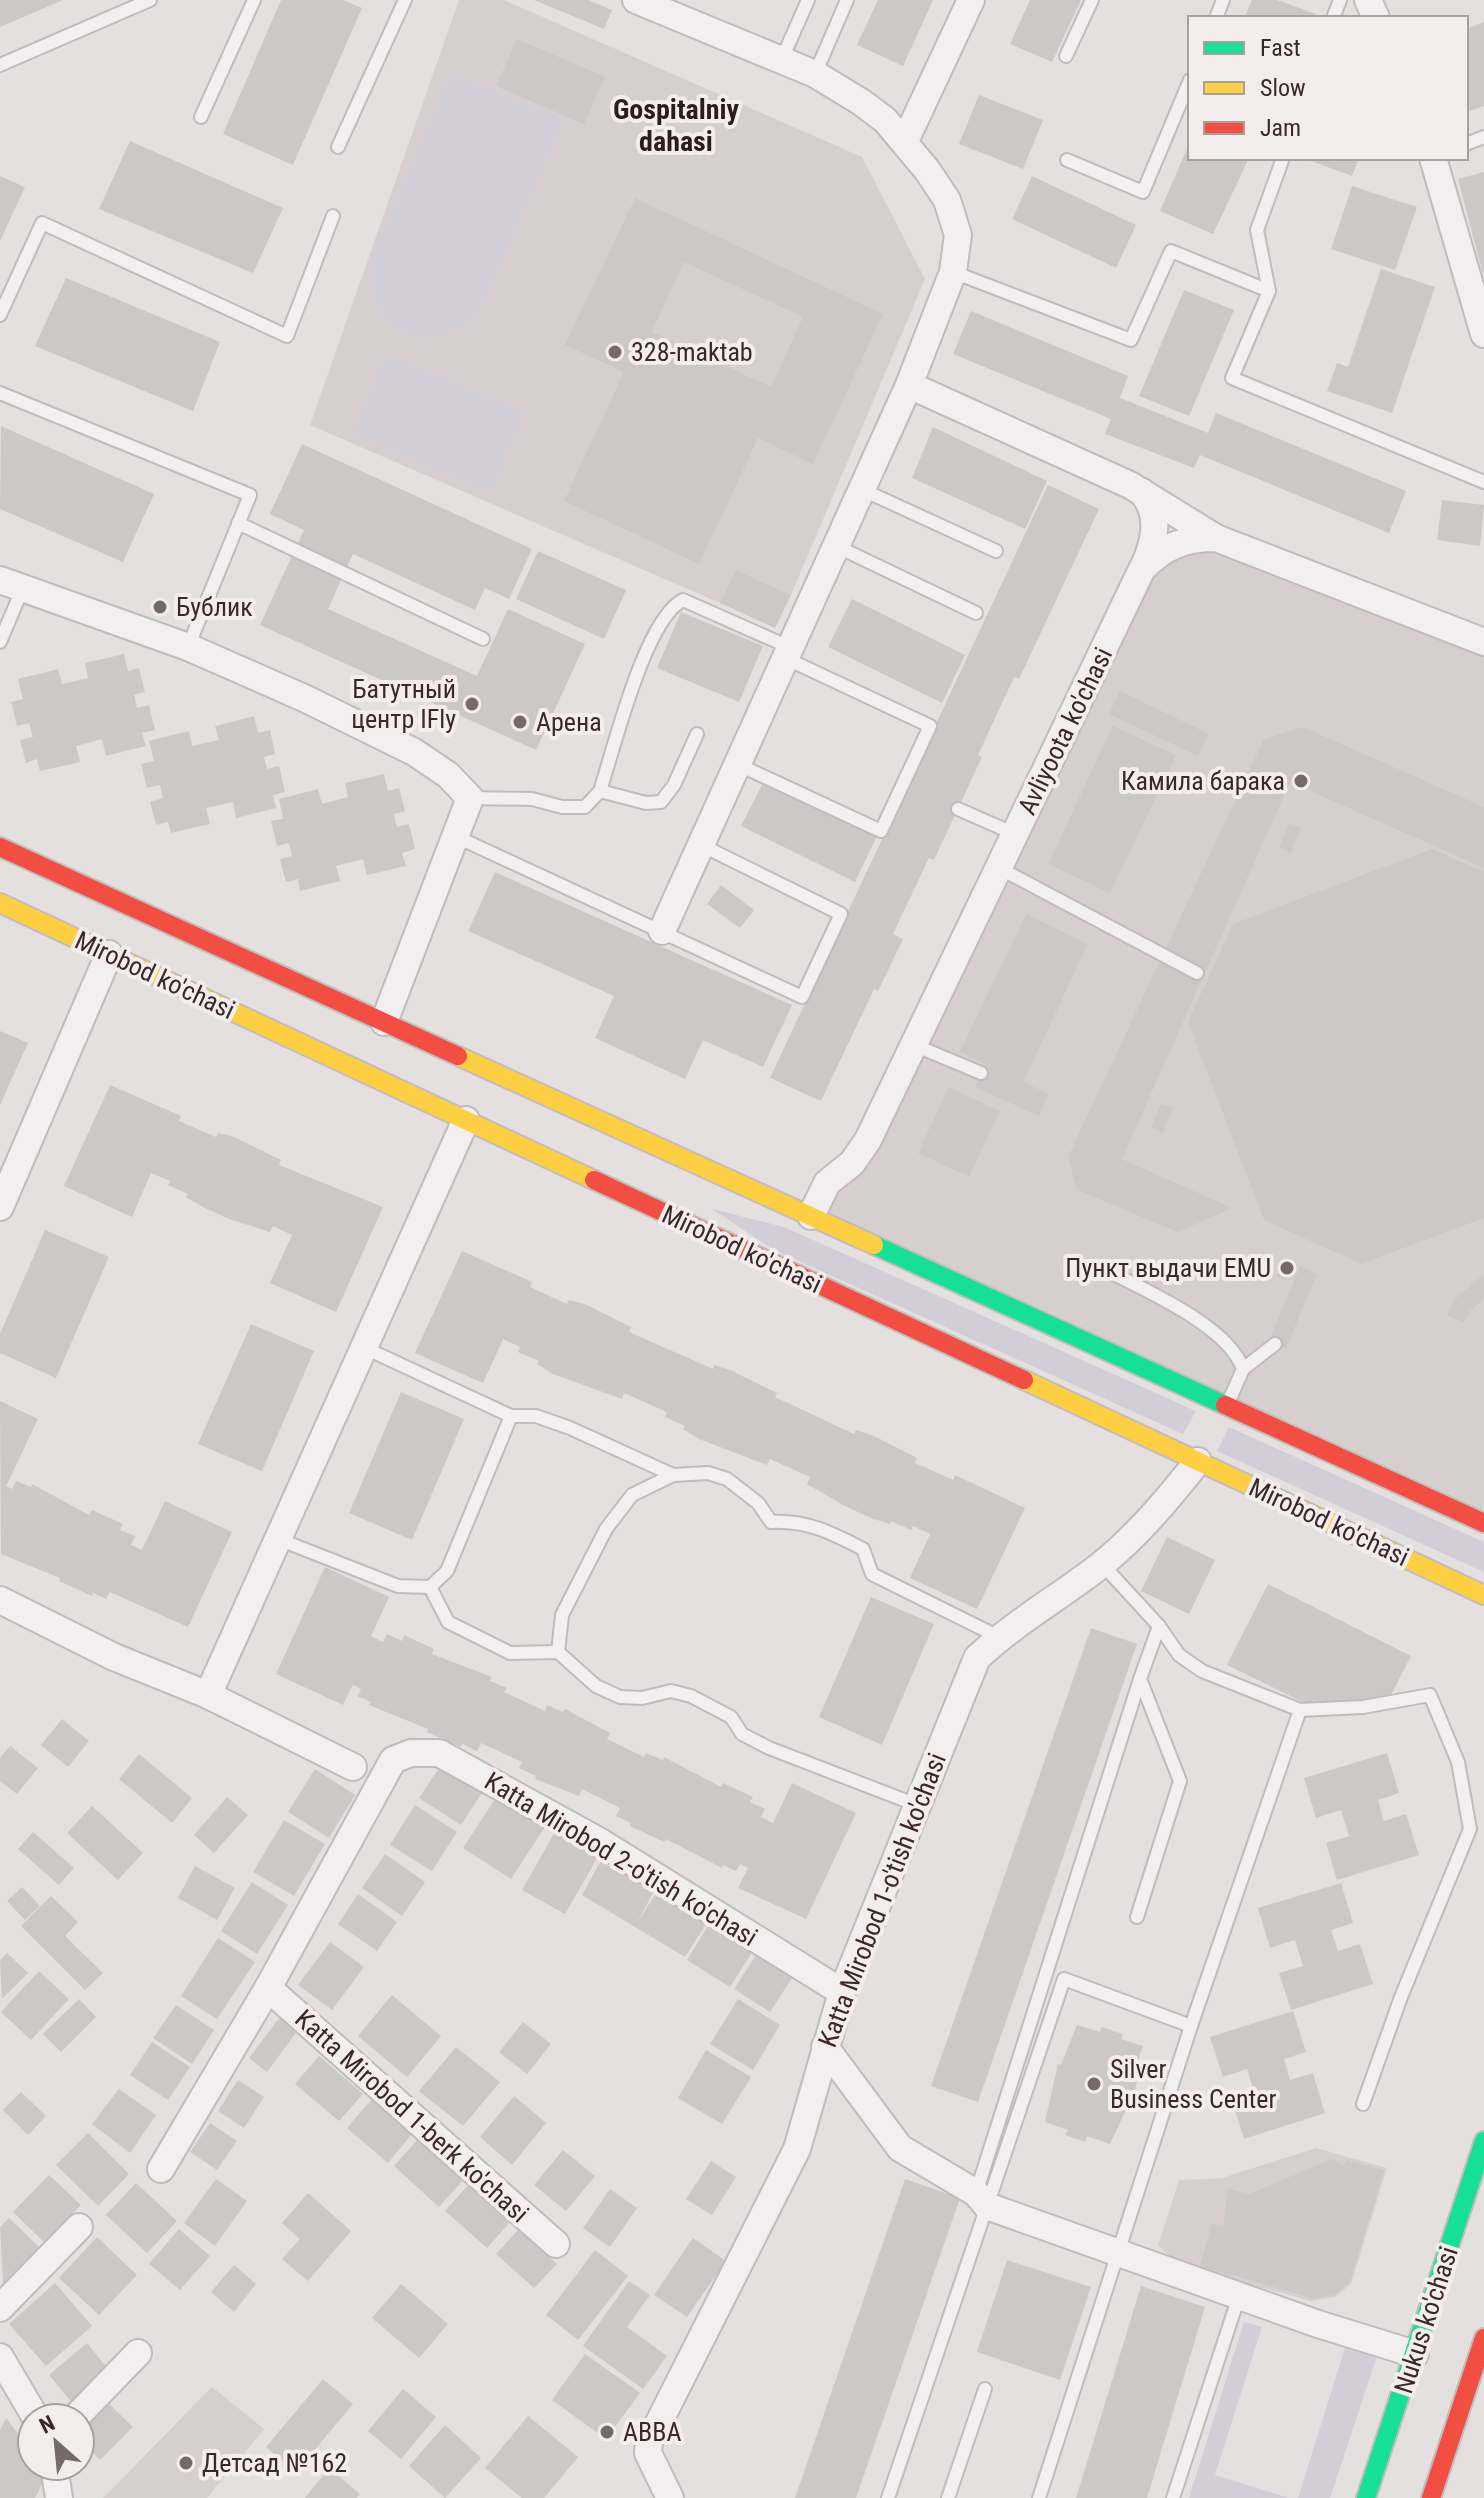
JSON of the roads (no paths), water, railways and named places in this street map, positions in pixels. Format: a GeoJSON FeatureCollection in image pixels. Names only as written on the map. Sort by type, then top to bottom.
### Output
{"type":"FeatureCollection","features":[{"type":"Feature","properties":{"kind":"main road","name":"Mirobod ko'chasi"},"geometry":{"type":"LineString","coordinates":[[0,847],[1484,1523]]}},
{"type":"Feature","properties":{"kind":"main road","name":"Mirobod ko'chasi"},"geometry":{"type":"LineString","coordinates":[[0,903],[1484,1595]]}},
{"type":"Feature","properties":{"kind":"main road"},"geometry":{"type":"LineString","coordinates":[[543,1156],[568,1137],[568,1106]]}},
{"type":"Feature","properties":{"kind":"main road","name":"Nukus ko'chasi"},"geometry":{"type":"LineString","coordinates":[[1366,2498],[1484,2141]]}},
{"type":"Feature","properties":{"kind":"main road"},"geometry":{"type":"LineString","coordinates":[[1431,2498],[1484,2338]]}},
{"type":"Feature","properties":{"kind":"street"},"geometry":{"type":"LineString","coordinates":[[636,0],[815,74],[861,102],[905,141],[927,170],[954,217],[958,254],[909,385],[662,931]]}},
{"type":"Feature","properties":{"kind":"street"},"geometry":{"type":"LineString","coordinates":[[905,141],[971,0]]}},
{"type":"Feature","properties":{"kind":"street"},"geometry":{"type":"LineString","coordinates":[[1434,160],[1482,318]]}},
{"type":"Feature","properties":{"kind":"street"},"geometry":{"type":"LineString","coordinates":[[909,385],[1142,492],[1216,538]]}},
{"type":"Feature","properties":{"kind":"street"},"geometry":{"type":"LineString","coordinates":[[1142,492],[1152,509],[1154,529],[1142,569]]}},
{"type":"Feature","properties":{"kind":"street","name":"Avliyoota ko'chasi"},"geometry":{"type":"LineString","coordinates":[[811,1216],[827,1183],[852,1163],[868,1140],[1142,569],[1174,544],[1216,538],[1484,642]]}},
{"type":"Feature","properties":{"kind":"street"},"geometry":{"type":"LineString","coordinates":[[11,585],[188,647],[414,752],[448,775],[470,798],[384,1022]]}},
{"type":"Feature","properties":{"kind":"street"},"geometry":{"type":"LineString","coordinates":[[0,1207],[109,954]]}},
{"type":"Feature","properties":{"kind":"street"},"geometry":{"type":"LineString","coordinates":[[208,1695],[466,1120]]}},
{"type":"Feature","properties":{"kind":"street","name":"Katta Mirobod 1-o'tish ko'chasi"},"geometry":{"type":"LineString","coordinates":[[670,2498],[648,2453],[649,2442],[797,2149],[842,1992],[977,1658],[999,1637],[1102,1564],[1157,1512],[1198,1461]]}},
{"type":"Feature","properties":{"kind":"street"},"geometry":{"type":"LineString","coordinates":[[0,1600],[114,1657],[208,1695],[353,1767]]}},
{"type":"Feature","properties":{"kind":"street","name":"Katta Mirobod 2-o'tish ko'chasi"},"geometry":{"type":"LineString","coordinates":[[393,1760],[411,1753],[439,1753],[602,1843],[842,1992]]}},
{"type":"Feature","properties":{"kind":"street","name":"Katta Mirobod 1-berk ko'chasi"},"geometry":{"type":"LineString","coordinates":[[161,2169],[268,1988],[393,1760]]}},
{"type":"Feature","properties":{"kind":"street","name":"Katta Mirobod 1-berk ko'chasi"},"geometry":{"type":"LineString","coordinates":[[268,1988],[556,2244]]}},
{"type":"Feature","properties":{"kind":"street"},"geometry":{"type":"LineString","coordinates":[[825,2047],[900,2148],[982,2200],[1239,2296],[1415,2354]]}},
{"type":"Feature","properties":{"kind":"street"},"geometry":{"type":"LineString","coordinates":[[0,2308],[79,2227]]}},
{"type":"Feature","properties":{"kind":"street"},"geometry":{"type":"LineString","coordinates":[[91,2402],[138,2353]]}},
{"type":"Feature","properties":{"kind":"street"},"geometry":{"type":"LineString","coordinates":[[0,2357],[27,2402]]}},
{"type":"Feature","properties":{"kind":"lane"},"geometry":{"type":"LineString","coordinates":[[0,65],[150,0]]}},
{"type":"Feature","properties":{"kind":"lane"},"geometry":{"type":"LineString","coordinates":[[201,117],[254,0]]}},
{"type":"Feature","properties":{"kind":"lane"},"geometry":{"type":"LineString","coordinates":[[338,147],[405,0]]}},
{"type":"Feature","properties":{"kind":"lane"},"geometry":{"type":"LineString","coordinates":[[781,61],[808,0]]}},
{"type":"Feature","properties":{"kind":"lane"},"geometry":{"type":"LineString","coordinates":[[815,74],[847,0]]}},
{"type":"Feature","properties":{"kind":"lane"},"geometry":{"type":"LineString","coordinates":[[1066,56],[1092,0]]}},
{"type":"Feature","properties":{"kind":"lane"},"geometry":{"type":"LineString","coordinates":[[1067,160],[1143,192],[1188,85]]}},
{"type":"Feature","properties":{"kind":"lane"},"geometry":{"type":"LineString","coordinates":[[1282,160],[1257,230],[1269,291],[1232,378],[1484,482]]}},
{"type":"Feature","properties":{"kind":"lane"},"geometry":{"type":"LineString","coordinates":[[0,315],[42,223],[287,336],[333,216]]}},
{"type":"Feature","properties":{"kind":"lane"},"geometry":{"type":"LineString","coordinates":[[953,272],[1131,340],[1171,251],[1269,291]]}},
{"type":"Feature","properties":{"kind":"lane"},"geometry":{"type":"LineString","coordinates":[[0,393],[250,495],[188,647]]}},
{"type":"Feature","properties":{"kind":"lane"},"geometry":{"type":"LineString","coordinates":[[863,490],[996,551]]}},
{"type":"Feature","properties":{"kind":"lane"},"geometry":{"type":"LineString","coordinates":[[238,523],[483,639]]}},
{"type":"Feature","properties":{"kind":"lane"},"geometry":{"type":"LineString","coordinates":[[836,546],[976,613]]}},
{"type":"Feature","properties":{"kind":"lane"},"geometry":{"type":"LineString","coordinates":[[0,642],[11,585]]}},
{"type":"Feature","properties":{"kind":"lane"},"geometry":{"type":"LineString","coordinates":[[470,798],[532,799],[562,807],[585,807],[600,791],[653,633],[671,606],[683,600],[930,726],[881,831],[737,764]]}},
{"type":"Feature","properties":{"kind":"lane"},"geometry":{"type":"LineString","coordinates":[[600,791],[646,803],[661,802],[674,785],[697,734]]}},
{"type":"Feature","properties":{"kind":"lane"},"geometry":{"type":"LineString","coordinates":[[958,809],[1015,834]]}},
{"type":"Feature","properties":{"kind":"lane"},"geometry":{"type":"LineString","coordinates":[[457,837],[802,997],[841,914],[701,845]]}},
{"type":"Feature","properties":{"kind":"lane"},"geometry":{"type":"LineString","coordinates":[[999,868],[1197,973]]}},
{"type":"Feature","properties":{"kind":"lane"},"geometry":{"type":"LineString","coordinates":[[914,1045],[981,1073]]}},
{"type":"Feature","properties":{"kind":"lane"},"geometry":{"type":"LineString","coordinates":[[1102,1268],[1203,1326],[1231,1348],[1243,1369]]}},
{"type":"Feature","properties":{"kind":"lane"},"geometry":{"type":"LineString","coordinates":[[1227,1406],[1243,1369],[1275,1344]]}},
{"type":"Feature","properties":{"kind":"lane"},"geometry":{"type":"LineString","coordinates":[[365,1348],[511,1416],[536,1416],[570,1428],[673,1475]]}},
{"type":"Feature","properties":{"kind":"lane"},"geometry":{"type":"LineString","coordinates":[[278,1539],[398,1586],[430,1587],[447,1571],[511,1416]]}},
{"type":"Feature","properties":{"kind":"lane"},"geometry":{"type":"LineString","coordinates":[[558,1652],[562,1615],[606,1529],[632,1495],[673,1475],[708,1473],[727,1479],[758,1503],[771,1522],[799,1520],[833,1533],[863,1549],[872,1574],[999,1637]]}},
{"type":"Feature","properties":{"kind":"lane"},"geometry":{"type":"LineString","coordinates":[[1102,1564],[1159,1626],[1179,1655],[1202,1671],[1300,1710],[1363,1707],[1430,1695],[1458,1762],[1470,1829],[1401,1997],[1363,2104]]}},
{"type":"Feature","properties":{"kind":"lane"},"geometry":{"type":"LineString","coordinates":[[430,1587],[448,1622],[510,1653],[558,1652],[596,1686],[620,1697],[642,1698],[671,1691],[691,1696],[731,1717],[742,1734],[769,1748],[917,1805]]}},
{"type":"Feature","properties":{"kind":"lane"},"geometry":{"type":"LineString","coordinates":[[888,2498],[1140,1679],[1159,1626]]}},
{"type":"Feature","properties":{"kind":"lane"},"geometry":{"type":"LineString","coordinates":[[1137,1917],[1180,1781],[1140,1679]]}},
{"type":"Feature","properties":{"kind":"lane"},"geometry":{"type":"LineString","coordinates":[[1039,2498],[1191,2026],[1300,1710]]}},
{"type":"Feature","properties":{"kind":"lane"},"geometry":{"type":"LineString","coordinates":[[982,2200],[1064,1979],[1191,2026]]}},
{"type":"Feature","properties":{"kind":"lane"},"geometry":{"type":"LineString","coordinates":[[1173,2498],[1239,2296]]}},
{"type":"Feature","properties":{"kind":"lane"},"geometry":{"type":"LineString","coordinates":[[948,2498],[985,2389]]}},
{"type":"Feature","properties":{"kind":"place","name":"328-maktab"},"geometry":{"type":"Point","coordinates":[615,352]}},
{"type":"Feature","properties":{"kind":"place","name":"Бублик"},"geometry":{"type":"Point","coordinates":[160,607]}},
{"type":"Feature","properties":{"kind":"place","name":"Батутный центр IFly"},"geometry":{"type":"Point","coordinates":[472,704]}},
{"type":"Feature","properties":{"kind":"place","name":"Арена"},"geometry":{"type":"Point","coordinates":[520,722]}},
{"type":"Feature","properties":{"kind":"place","name":"Камила барака"},"geometry":{"type":"Point","coordinates":[1301,781]}},
{"type":"Feature","properties":{"kind":"place","name":"Пункт выдачи EMU"},"geometry":{"type":"Point","coordinates":[1287,1268]}},
{"type":"Feature","properties":{"kind":"place","name":"Silver Business Center"},"geometry":{"type":"Point","coordinates":[1094,2084]}},
{"type":"Feature","properties":{"kind":"place","name":"ABBA"},"geometry":{"type":"Point","coordinates":[607,2432]}},
{"type":"Feature","properties":{"kind":"place","name":"Детсад №162"},"geometry":{"type":"Point","coordinates":[186,2463]}},
{"type":"Feature","properties":{"kind":"district","name":"Gospitalniy dahasi"},"geometry":{"type":"Point","coordinates":[676,125]}}]}
